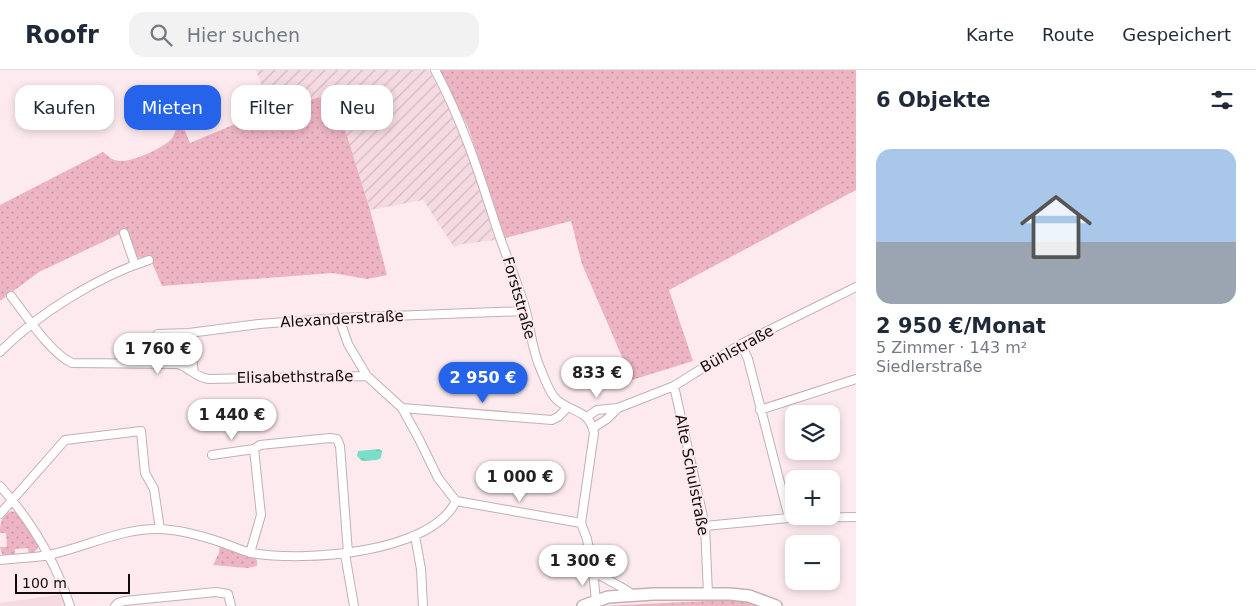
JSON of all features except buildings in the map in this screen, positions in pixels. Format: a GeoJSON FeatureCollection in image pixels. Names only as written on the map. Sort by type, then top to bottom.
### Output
{"type":"FeatureCollection","features":[{"type":"Feature","properties":{"kind":"main road"},"geometry":{"type":"LineString","coordinates":[[583,606],[608,598],[632,594],[708,594],[749,596],[776,606]]}},
{"type":"Feature","properties":{"kind":"street","name":"Forststraße"},"geometry":{"type":"LineString","coordinates":[[435,70],[464,129],[526,311],[533,350],[540,368],[555,398],[567,408],[580,412],[587,417]]}},
{"type":"Feature","properties":{"kind":"street"},"geometry":{"type":"LineString","coordinates":[[124,233],[135,265]]}},
{"type":"Feature","properties":{"kind":"street"},"geometry":{"type":"LineString","coordinates":[[0,352],[32,323],[78,294],[135,265],[149,260]]}},
{"type":"Feature","properties":{"kind":"street","name":"Bühlstraße"},"geometry":{"type":"LineString","coordinates":[[587,417],[597,410],[618,408],[674,386],[740,344],[856,287]]}},
{"type":"Feature","properties":{"kind":"street","name":"Elisabethstraße"},"geometry":{"type":"LineString","coordinates":[[11,296],[48,343],[66,360],[72,363],[171,363],[184,366],[202,379],[209,380],[367,376]]}},
{"type":"Feature","properties":{"kind":"street","name":"Alexanderstraße"},"geometry":{"type":"LineString","coordinates":[[158,334],[189,333],[259,324],[338,318],[526,311]]}},
{"type":"Feature","properties":{"kind":"street"},"geometry":{"type":"LineString","coordinates":[[338,318],[348,344],[367,376],[402,408],[420,439],[438,478],[456,501],[518,514],[581,524]]}},
{"type":"Feature","properties":{"kind":"street"},"geometry":{"type":"LineString","coordinates":[[189,333],[194,373]]}},
{"type":"Feature","properties":{"kind":"street"},"geometry":{"type":"LineString","coordinates":[[740,344],[748,359],[785,503]]}},
{"type":"Feature","properties":{"kind":"street"},"geometry":{"type":"LineString","coordinates":[[760,410],[856,379]]}},
{"type":"Feature","properties":{"kind":"street","name":"Alte Schulstraße"},"geometry":{"type":"LineString","coordinates":[[674,386],[705,526],[708,594]]}},
{"type":"Feature","properties":{"kind":"street"},"geometry":{"type":"LineString","coordinates":[[402,408],[552,420],[567,408]]}},
{"type":"Feature","properties":{"kind":"street","name":"Bühlstraße"},"geometry":{"type":"LineString","coordinates":[[593,428],[607,419],[618,408]]}},
{"type":"Feature","properties":{"kind":"street"},"geometry":{"type":"LineString","coordinates":[[587,417],[594,433],[581,524],[587,539],[596,601]]}},
{"type":"Feature","properties":{"kind":"street"},"geometry":{"type":"LineString","coordinates":[[0,514],[65,440],[141,431],[145,473],[154,489],[160,529]]}},
{"type":"Feature","properties":{"kind":"street"},"geometry":{"type":"LineString","coordinates":[[212,456],[254,449],[260,445],[330,438],[337,439],[340,446],[347,553],[354,606]]}},
{"type":"Feature","properties":{"kind":"street"},"geometry":{"type":"LineString","coordinates":[[250,552],[261,515],[254,449]]}},
{"type":"Feature","properties":{"kind":"street"},"geometry":{"type":"LineString","coordinates":[[0,486],[25,516],[50,555],[70,606]]}},
{"type":"Feature","properties":{"kind":"street"},"geometry":{"type":"LineString","coordinates":[[0,560],[50,555],[113,535],[160,529],[204,537],[250,552],[280,555],[347,553],[375,548],[415,536],[443,518],[456,501]]}},
{"type":"Feature","properties":{"kind":"street"},"geometry":{"type":"LineString","coordinates":[[840,517],[856,517]]}},
{"type":"Feature","properties":{"kind":"street"},"geometry":{"type":"LineString","coordinates":[[705,526],[785,518]]}},
{"type":"Feature","properties":{"kind":"street"},"geometry":{"type":"LineString","coordinates":[[415,536],[421,569],[423,606]]}},
{"type":"Feature","properties":{"kind":"street"},"geometry":{"type":"LineString","coordinates":[[593,571],[632,594]]}},
{"type":"Feature","properties":{"kind":"street"},"geometry":{"type":"LineString","coordinates":[[606,580],[608,598]]}},
{"type":"Feature","properties":{"kind":"street"},"geometry":{"type":"LineString","coordinates":[[115,606],[124,601],[216,592],[228,594],[231,606]]}},
{"type":"Feature","properties":{"kind":"shaded area"},"geometry":{"type":"Polygon","coordinates":[[[256,70],[429,70],[457,124],[495,240],[454,247],[423,200],[370,210],[345,130],[393,130],[393,85],[321,85],[321,97],[311,99],[311,85],[262,85],[256,70]]]}},
{"type":"Feature","properties":{"kind":"shaded area"},"geometry":{"type":"Polygon","coordinates":[[[439,70],[856,70],[856,190],[669,290],[693,361],[632,380],[582,264],[571,221],[505,238],[468,127],[439,70]]]}},
{"type":"Feature","properties":{"kind":"shaded area"},"geometry":{"type":"Polygon","coordinates":[[[321,97],[321,130],[345,130],[370,210],[387,275],[367,279],[332,273],[162,286],[150,258],[137,257],[128,230],[39,272],[0,301],[0,205],[103,152],[109,157],[120,161],[149,153],[169,141],[176,130],[185,130],[190,143],[231,126],[231,130],[311,130],[311,99],[321,97]]]}},
{"type":"Feature","properties":{"kind":"shaded area"},"geometry":{"type":"Polygon","coordinates":[[[171,344],[186,346],[187,361],[172,358],[171,344]]]}},
{"type":"Feature","properties":{"kind":"shaded area"},"geometry":{"type":"Polygon","coordinates":[[[11,511],[18,513],[38,541],[39,546],[34,553],[29,554],[28,548],[15,549],[15,555],[5,556],[2,554],[0,547],[7,547],[6,533],[0,533],[1,523],[5,515],[11,511]]]}},
{"type":"Feature","properties":{"kind":"shaded area"},"geometry":{"type":"Polygon","coordinates":[[[220,542],[250,553],[257,560],[257,566],[247,568],[213,565],[219,553],[220,542]]]}},
{"type":"Feature","properties":{"kind":"shaded area"},"geometry":{"type":"Polygon","coordinates":[[[65,594],[69,606],[0,606],[0,603],[65,594]]]}},
{"type":"Feature","properties":{"kind":"shaded area"},"geometry":{"type":"Polygon","coordinates":[[[742,600],[765,606],[601,606],[742,600]]]}},
{"type":"Feature","properties":{"kind":"water"},"geometry":{"type":"Polygon","coordinates":[[[379,449],[382,451],[381,458],[377,460],[362,461],[357,456],[358,451],[379,449]]]}}]}
